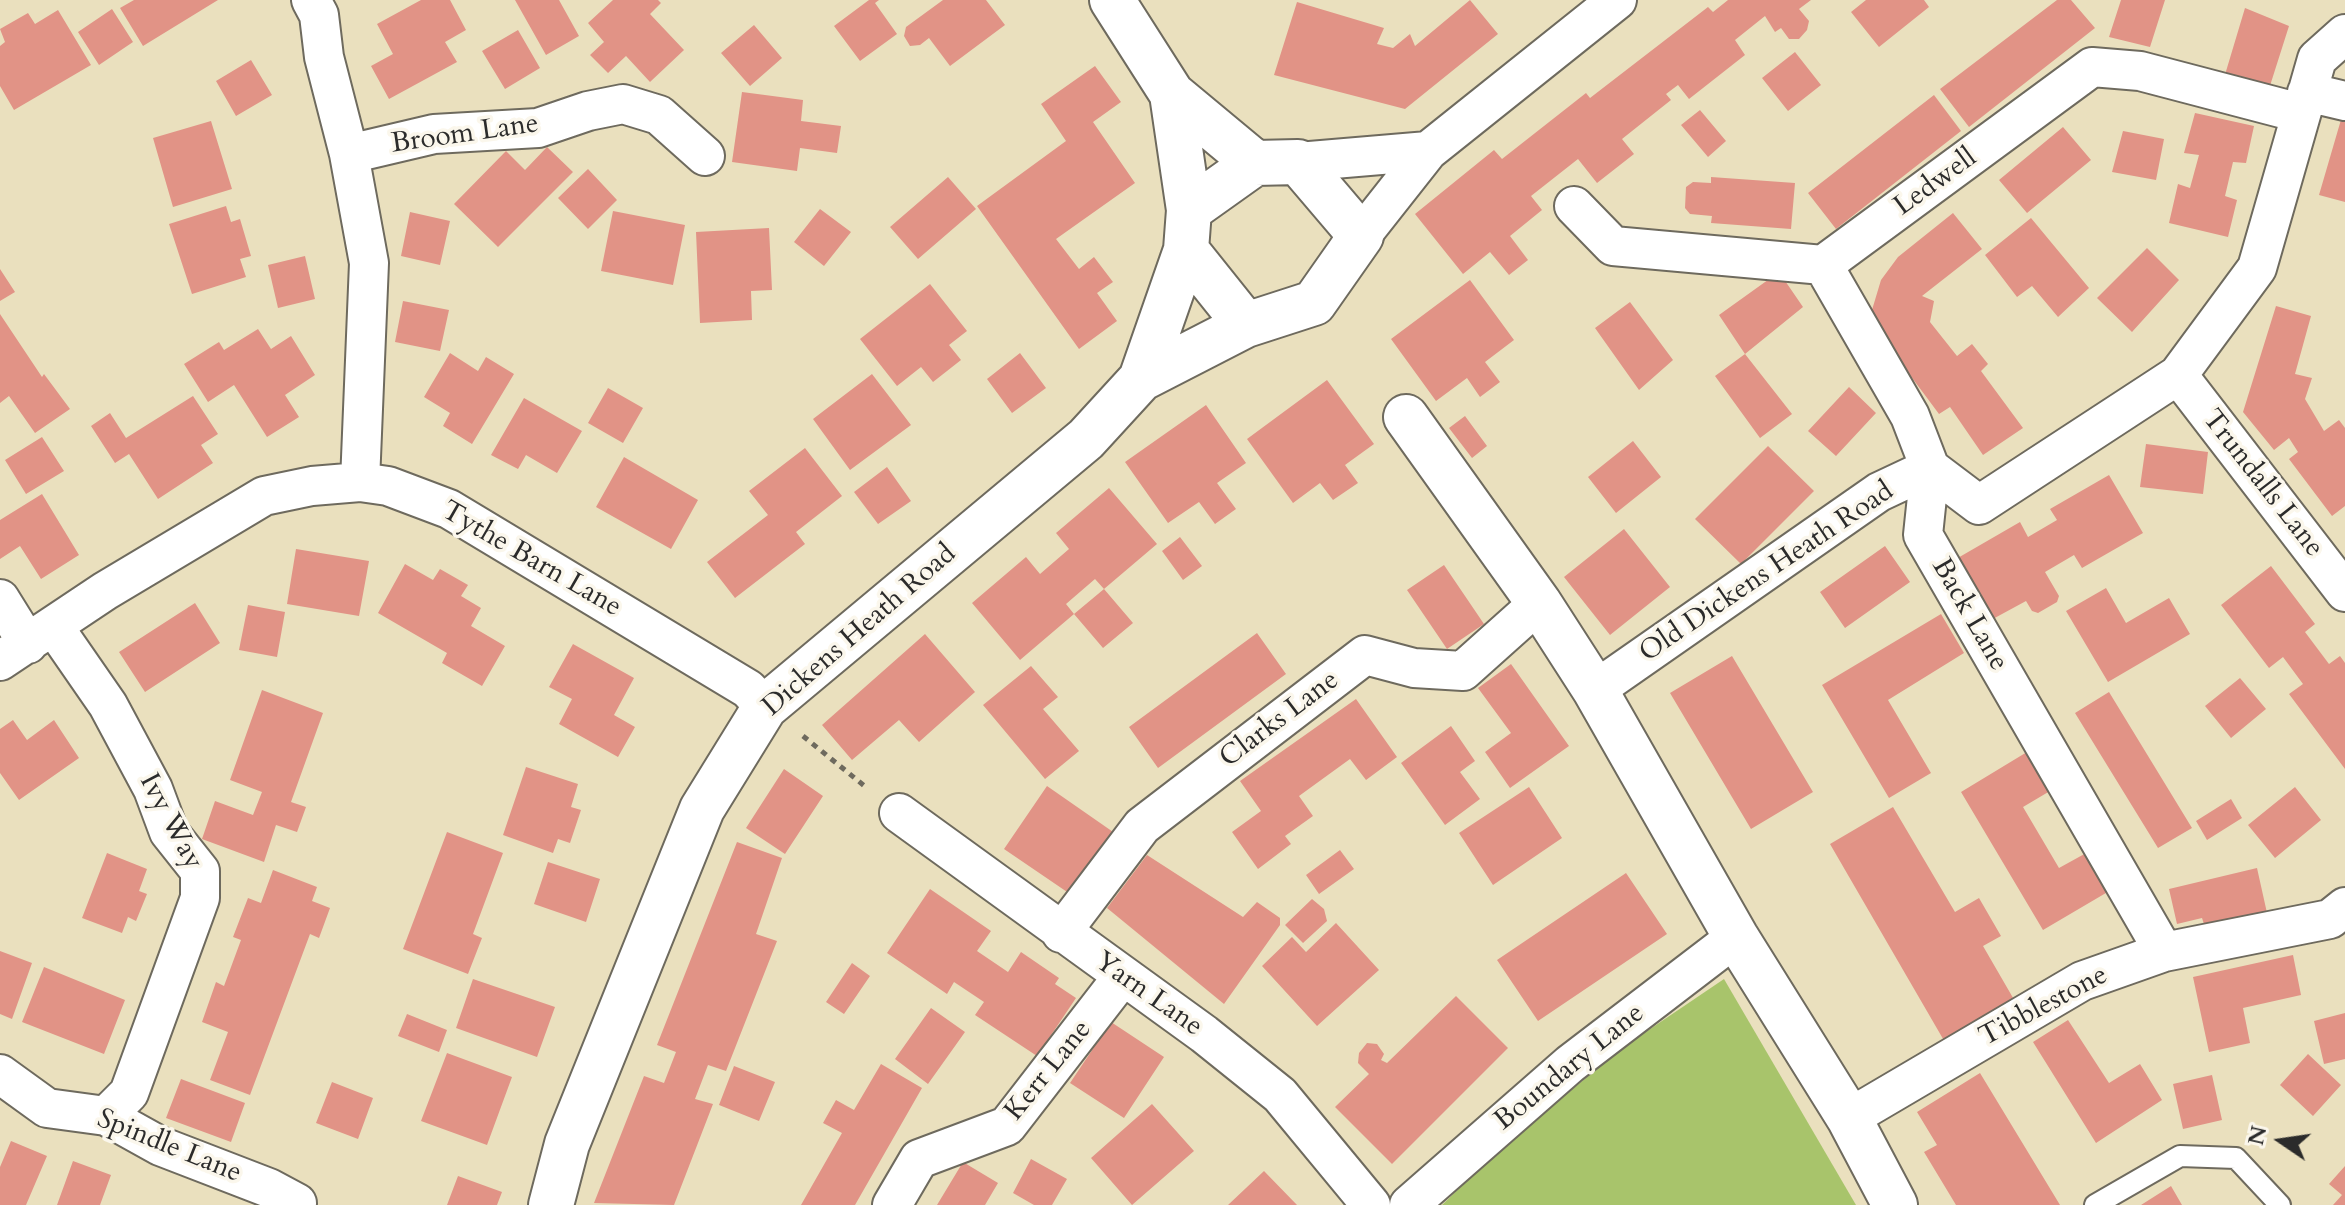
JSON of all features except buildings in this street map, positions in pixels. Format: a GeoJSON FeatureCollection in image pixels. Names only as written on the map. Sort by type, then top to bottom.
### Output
{"type":"FeatureCollection","features":[{"type":"Feature","properties":{"kind":"street","name":"Dickens Heath Road"},"geometry":{"type":"LineString","coordinates":[[1112,0],[1172,94],[1255,163]]}},
{"type":"Feature","properties":{"kind":"street"},"geometry":{"type":"LineString","coordinates":[[1428,151],[1255,163],[1188,230],[1246,325],[1314,303],[1361,236],[1428,151],[1617,0]]}},
{"type":"Feature","properties":{"kind":"street"},"geometry":{"type":"LineString","coordinates":[[325,5],[324,57],[349,154],[369,263],[360,482]]}},
{"type":"Feature","properties":{"kind":"street"},"geometry":{"type":"LineString","coordinates":[[1930,468],[1979,505],[2178,375],[2257,268],[2317,59],[2345,34]]}},
{"type":"Feature","properties":{"kind":"street","name":"Ledwell"},"geometry":{"type":"LineString","coordinates":[[1823,265],[2092,67],[2140,71],[2304,102],[2345,101]]}},
{"type":"Feature","properties":{"kind":"street","name":"Dickens Heath Road"},"geometry":{"type":"LineString","coordinates":[[1141,379],[1188,230],[1172,94]]}},
{"type":"Feature","properties":{"kind":"street","name":"Broom Lane"},"geometry":{"type":"LineString","coordinates":[[349,154],[434,134],[538,128],[588,111],[623,104],[659,115],[705,156]]}},
{"type":"Feature","properties":{"kind":"street"},"geometry":{"type":"LineString","coordinates":[[1298,162],[1361,236]]}},
{"type":"Feature","properties":{"kind":"street"},"geometry":{"type":"LineString","coordinates":[[1574,206],[1613,246],[1823,265]]}},
{"type":"Feature","properties":{"kind":"street","name":"Back Lane"},"geometry":{"type":"LineString","coordinates":[[1823,265],[1910,416],[1930,468],[1923,535],[2164,952]]}},
{"type":"Feature","properties":{"kind":"street","name":"Dickens Heath Road"},"geometry":{"type":"LineString","coordinates":[[551,1205],[567,1144],[702,809],[765,707],[1086,439],[1141,379],[1246,325]]}},
{"type":"Feature","properties":{"kind":"street","name":"Trundalls Lane"},"geometry":{"type":"LineString","coordinates":[[2178,375],[2345,592]]}},
{"type":"Feature","properties":{"kind":"street"},"geometry":{"type":"LineString","coordinates":[[1406,417],[1539,603],[1595,690],[1736,937],[1849,1118],[1895,1205]]}},
{"type":"Feature","properties":{"kind":"street","name":"Old Dickens Heath Road"},"geometry":{"type":"LineString","coordinates":[[1595,690],[1879,492],[1930,468]]}},
{"type":"Feature","properties":{"kind":"street","name":"Tythe Barn Lane"},"geometry":{"type":"LineString","coordinates":[[27,644],[105,591],[264,496],[312,486],[360,482],[388,486],[449,509],[748,689],[765,707]]}},
{"type":"Feature","properties":{"kind":"street"},"geometry":{"type":"LineString","coordinates":[[0,599],[27,644]]}},
{"type":"Feature","properties":{"kind":"street","name":"Clarks Lane"},"geometry":{"type":"LineString","coordinates":[[1061,933],[1142,826],[1365,655],[1414,668],[1463,671],[1539,603]]}},
{"type":"Feature","properties":{"kind":"street","name":"Ivy Way"},"geometry":{"type":"LineString","coordinates":[[27,644],[108,705],[153,789],[169,832],[200,871],[200,898],[129,1093],[106,1116]]}},
{"type":"Feature","properties":{"kind":"street","name":"Yarn Lane"},"geometry":{"type":"LineString","coordinates":[[899,813],[1204,1034],[1280,1095],[1371,1205]]}},
{"type":"Feature","properties":{"kind":"street","name":"Tibblestone"},"geometry":{"type":"LineString","coordinates":[[1849,1118],[2082,981],[2164,952],[2330,919],[2345,907]]}},
{"type":"Feature","properties":{"kind":"street","name":"Boundary Lane"},"geometry":{"type":"LineString","coordinates":[[1409,1205],[1570,1064],[1736,937]]}},
{"type":"Feature","properties":{"kind":"street","name":"Kerr Lane"},"geometry":{"type":"LineString","coordinates":[[892,1205],[919,1159],[1007,1126],[1123,976]]}},
{"type":"Feature","properties":{"kind":"street","name":"Spindle Lane"},"geometry":{"type":"LineString","coordinates":[[0,1074],[47,1108],[106,1116],[160,1146],[269,1188],[297,1203]]}},
{"type":"Feature","properties":{"kind":"lane"},"geometry":{"type":"LineString","coordinates":[[2095,1205],[2180,1156],[2236,1158],[2280,1205]]}},
{"type":"Feature","properties":{"kind":"path"},"geometry":{"type":"LineString","coordinates":[[765,707],[899,813]]}},
{"type":"Feature","properties":{"kind":"green space"},"geometry":{"type":"Polygon","coordinates":[[[1724,979],[1856,1205],[1442,1205],[1504,1145],[1625,1046],[1724,979]]]}}]}
